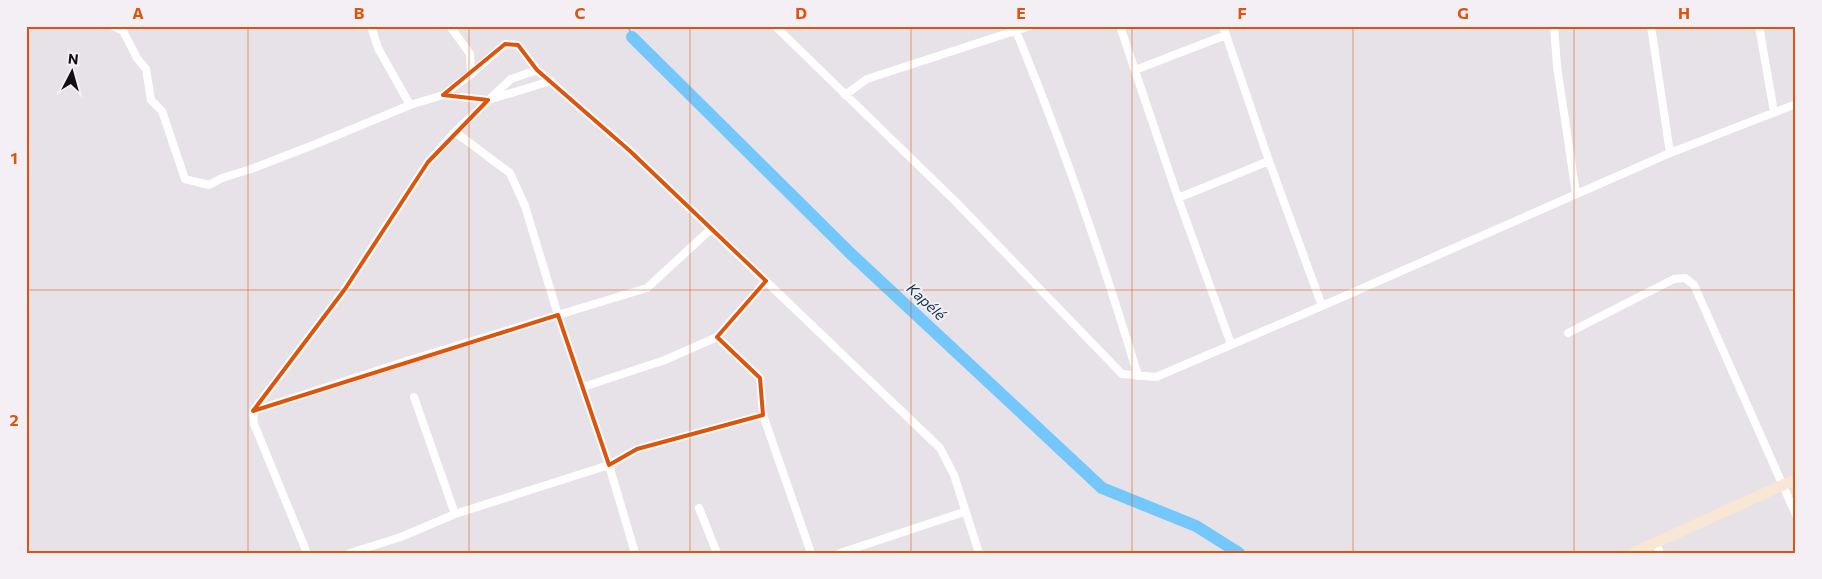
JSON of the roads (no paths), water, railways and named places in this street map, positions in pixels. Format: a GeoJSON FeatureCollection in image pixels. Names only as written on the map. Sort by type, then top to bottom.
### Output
{"type":"FeatureCollection","features":[{"type":"Feature","properties":{"kind":"street"},"geometry":{"type":"LineString","coordinates":[[113,26],[123,30],[137,58],[146,69],[152,100],[162,111],[186,179],[209,184],[316,144],[410,105],[443,95],[471,74],[505,44],[518,45],[538,70],[630,152],[940,448],[954,475],[978,553]]}},
{"type":"Feature","properties":{"kind":"street"},"geometry":{"type":"LineString","coordinates":[[371,26],[378,48],[410,105]]}},
{"type":"Feature","properties":{"kind":"street"},"geometry":{"type":"LineString","coordinates":[[450,26],[470,54],[471,74]]}},
{"type":"Feature","properties":{"kind":"street"},"geometry":{"type":"LineString","coordinates":[[775,26],[956,202],[1122,374],[1138,376],[1156,377],[1670,153],[1796,104]]}},
{"type":"Feature","properties":{"kind":"street"},"geometry":{"type":"LineString","coordinates":[[845,95],[868,79],[1030,26]]}},
{"type":"Feature","properties":{"kind":"street"},"geometry":{"type":"LineString","coordinates":[[1120,26],[1178,198],[1231,344]]}},
{"type":"Feature","properties":{"kind":"street"},"geometry":{"type":"LineString","coordinates":[[1223,26],[1322,306]]}},
{"type":"Feature","properties":{"kind":"street"},"geometry":{"type":"LineString","coordinates":[[1554,26],[1557,66],[1576,194]]}},
{"type":"Feature","properties":{"kind":"street"},"geometry":{"type":"LineString","coordinates":[[1651,26],[1670,153]]}},
{"type":"Feature","properties":{"kind":"street"},"geometry":{"type":"LineString","coordinates":[[1759,26],[1774,112]]}},
{"type":"Feature","properties":{"kind":"street"},"geometry":{"type":"LineString","coordinates":[[1016,31],[1045,101],[1120,316],[1138,376]]}},
{"type":"Feature","properties":{"kind":"street"},"geometry":{"type":"LineString","coordinates":[[1135,70],[1226,35]]}},
{"type":"Feature","properties":{"kind":"street"},"geometry":{"type":"LineString","coordinates":[[307,553],[254,424],[253,411],[345,289],[428,162],[455,132],[511,79],[538,70]]}},
{"type":"Feature","properties":{"kind":"street"},"geometry":{"type":"LineString","coordinates":[[443,95],[488,100],[550,81]]}},
{"type":"Feature","properties":{"kind":"street"},"geometry":{"type":"LineString","coordinates":[[455,132],[510,173],[524,206],[636,553]]}},
{"type":"Feature","properties":{"kind":"street"},"geometry":{"type":"LineString","coordinates":[[1178,198],[1269,160]]}},
{"type":"Feature","properties":{"kind":"street"},"geometry":{"type":"LineString","coordinates":[[253,411],[413,359],[647,288],[711,229]]}},
{"type":"Feature","properties":{"kind":"street"},"geometry":{"type":"LineString","coordinates":[[1568,333],[1674,279],[1685,278],[1694,285],[1796,515]]}},
{"type":"Feature","properties":{"kind":"street"},"geometry":{"type":"LineString","coordinates":[[583,386],[665,360],[717,337],[766,281]]}},
{"type":"Feature","properties":{"kind":"street"},"geometry":{"type":"LineString","coordinates":[[717,337],[760,378],[763,415],[811,553]]}},
{"type":"Feature","properties":{"kind":"street"},"geometry":{"type":"LineString","coordinates":[[414,397],[455,514]]}},
{"type":"Feature","properties":{"kind":"street"},"geometry":{"type":"LineString","coordinates":[[350,553],[401,537],[455,514],[609,465],[637,449],[763,415]]}},
{"type":"Feature","properties":{"kind":"street"},"geometry":{"type":"LineString","coordinates":[[1633,553],[1658,547],[1796,479]]}},
{"type":"Feature","properties":{"kind":"street"},"geometry":{"type":"LineString","coordinates":[[699,508],[717,553]]}},
{"type":"Feature","properties":{"kind":"street"},"geometry":{"type":"LineString","coordinates":[[840,553],[964,512]]}},
{"type":"Feature","properties":{"kind":"waterway","name":"Kapélé"},"geometry":{"type":"LineString","coordinates":[[628,26],[632,37]]}},
{"type":"Feature","properties":{"kind":"waterway","name":"Kapélé"},"geometry":{"type":"LineString","coordinates":[[632,37],[849,252],[1102,488],[1196,526],[1239,553]]}}]}
